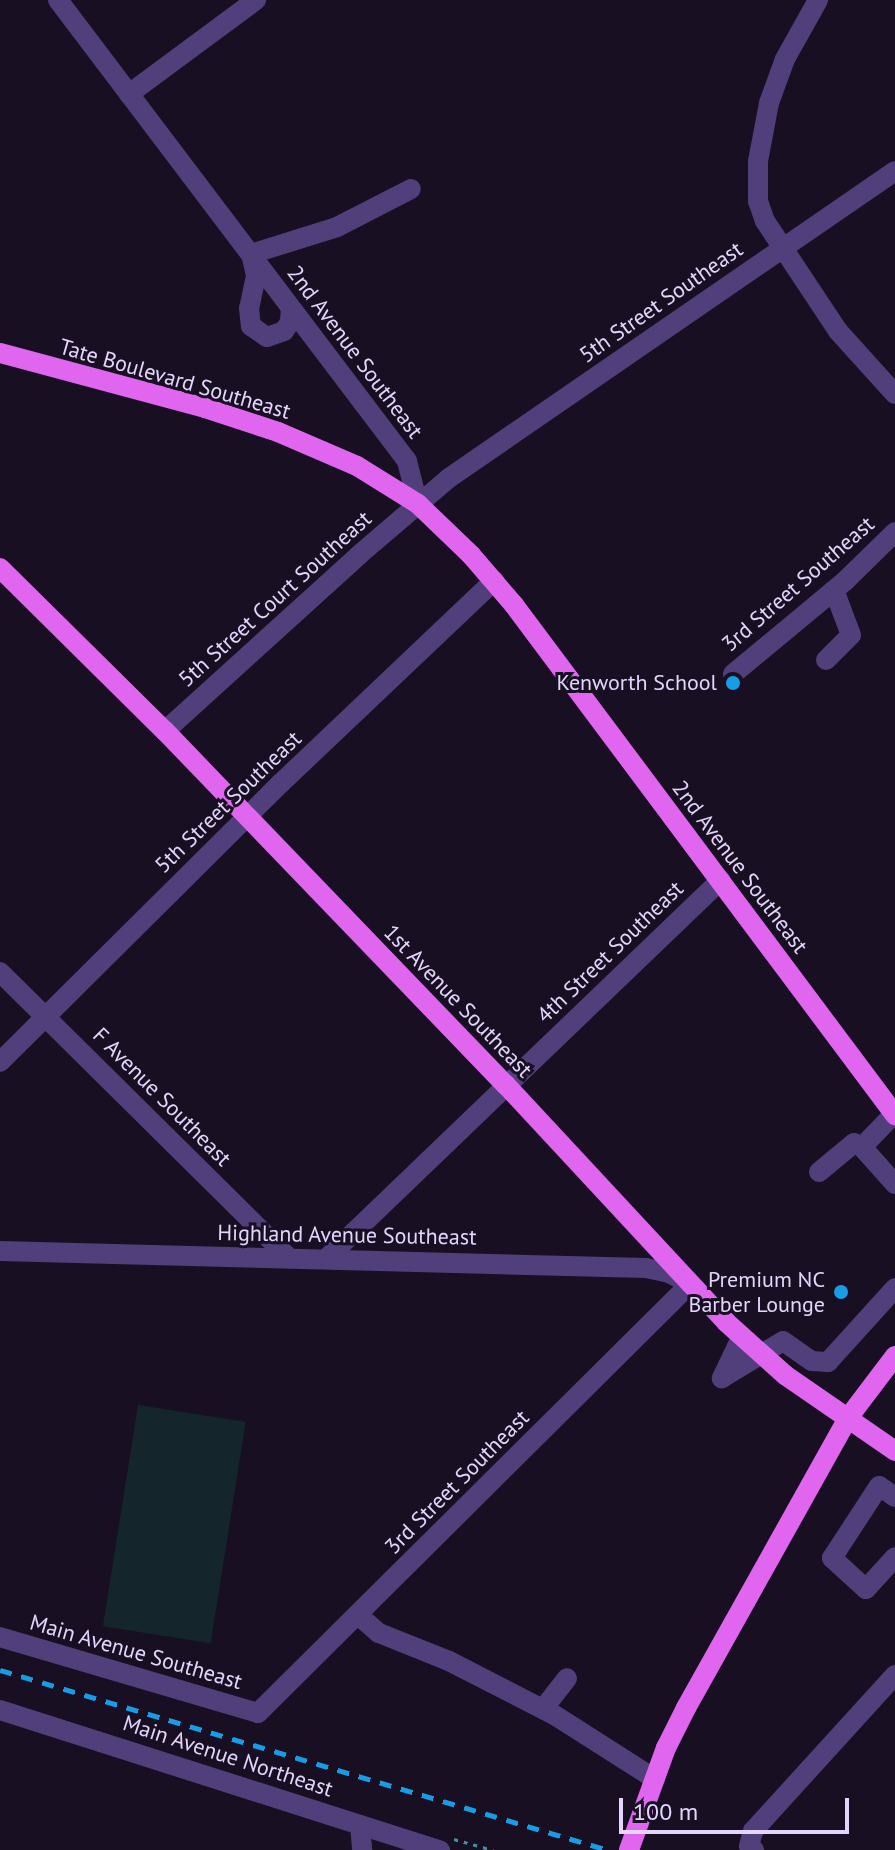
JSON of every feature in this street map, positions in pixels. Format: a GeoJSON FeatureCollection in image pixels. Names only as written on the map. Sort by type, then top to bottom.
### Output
{"type":"FeatureCollection","features":[{"type":"Feature","properties":{"kind":"main road","name":"Tate Boulevard Southeast"},"geometry":{"type":"LineString","coordinates":[[0,353],[205,408],[278,432],[357,466],[418,504]]}},
{"type":"Feature","properties":{"kind":"main road","name":"2nd Avenue Southeast"},"geometry":{"type":"LineString","coordinates":[[418,504],[494,581],[893,1108]]}},
{"type":"Feature","properties":{"kind":"main road","name":"1st Avenue Southeast"},"geometry":{"type":"LineString","coordinates":[[0,568],[165,731],[506,1085],[742,1336],[763,1355],[895,1451]]}},
{"type":"Feature","properties":{"kind":"main road"},"geometry":{"type":"LineString","coordinates":[[629,1850],[686,1708],[848,1418],[895,1356]]}},
{"type":"Feature","properties":{"kind":"street","name":"2nd Avenue Southeast"},"geometry":{"type":"LineString","coordinates":[[58,0],[407,461],[418,504]]}},
{"type":"Feature","properties":{"kind":"street"},"geometry":{"type":"LineString","coordinates":[[129,94],[256,0]]}},
{"type":"Feature","properties":{"kind":"street"},"geometry":{"type":"LineString","coordinates":[[818,0],[785,59],[760,141],[758,201],[765,221],[844,339],[895,394]]}},
{"type":"Feature","properties":{"kind":"street","name":"5th Street Southeast"},"geometry":{"type":"LineString","coordinates":[[418,504],[449,478],[895,171]]}},
{"type":"Feature","properties":{"kind":"street"},"geometry":{"type":"LineString","coordinates":[[291,309],[290,322],[284,331],[267,337],[251,326],[249,308],[256,276],[251,254],[337,227],[411,189]]}},
{"type":"Feature","properties":{"kind":"street","name":"5th Street Court Southeast"},"geometry":{"type":"LineString","coordinates":[[165,731],[418,504]]}},
{"type":"Feature","properties":{"kind":"street","name":"3rd Street Southeast"},"geometry":{"type":"LineString","coordinates":[[733,674],[834,590],[895,532]]}},
{"type":"Feature","properties":{"kind":"street","name":"5th Street Southeast"},"geometry":{"type":"LineString","coordinates":[[0,1062],[247,817],[494,581]]}},
{"type":"Feature","properties":{"kind":"street"},"geometry":{"type":"LineString","coordinates":[[826,660],[851,635],[834,590]]}},
{"type":"Feature","properties":{"kind":"street","name":"4th Street Southeast"},"geometry":{"type":"LineString","coordinates":[[326,1259],[721,880]]}},
{"type":"Feature","properties":{"kind":"street","name":"F Avenue Southeast"},"geometry":{"type":"LineString","coordinates":[[0,972],[289,1258]]}},
{"type":"Feature","properties":{"kind":"street"},"geometry":{"type":"LineString","coordinates":[[862,1147],[893,1108]]}},
{"type":"Feature","properties":{"kind":"street"},"geometry":{"type":"LineString","coordinates":[[819,1172],[845,1147],[854,1143],[862,1147],[895,1184]]}},
{"type":"Feature","properties":{"kind":"street","name":"Highland Avenue Southeast"},"geometry":{"type":"LineString","coordinates":[[0,1251],[646,1268],[669,1273],[690,1284]]}},
{"type":"Feature","properties":{"kind":"street","name":"3rd Street Southeast"},"geometry":{"type":"LineString","coordinates":[[258,1713],[690,1284]]}},
{"type":"Feature","properties":{"kind":"street"},"geometry":{"type":"LineString","coordinates":[[742,1336],[722,1378],[783,1341],[812,1361],[828,1362],[893,1293]]}},
{"type":"Feature","properties":{"kind":"street"},"geometry":{"type":"LineString","coordinates":[[895,1497],[879,1486],[832,1558],[866,1589],[895,1557]]}},
{"type":"Feature","properties":{"kind":"street"},"geometry":{"type":"LineString","coordinates":[[358,1615],[379,1633],[449,1661],[543,1709],[655,1779]]}},
{"type":"Feature","properties":{"kind":"street","name":"Main Avenue Southeast"},"geometry":{"type":"LineString","coordinates":[[0,1637],[258,1713]]}},
{"type":"Feature","properties":{"kind":"street"},"geometry":{"type":"LineString","coordinates":[[754,1850],[749,1846],[753,1831],[895,1675]]}},
{"type":"Feature","properties":{"kind":"street"},"geometry":{"type":"LineString","coordinates":[[543,1709],[567,1678]]}},
{"type":"Feature","properties":{"kind":"street","name":"Main Avenue Northeast"},"geometry":{"type":"LineString","coordinates":[[0,1710],[440,1850]]}},
{"type":"Feature","properties":{"kind":"street"},"geometry":{"type":"LineString","coordinates":[[360,1825],[362,1850]]}},
{"type":"Feature","properties":{"kind":"green space"},"geometry":{"type":"Polygon","coordinates":[[[138,1405],[246,1422],[211,1643],[103,1626],[138,1405]]]}},
{"type":"Feature","properties":{"kind":"railway"},"geometry":{"type":"LineString","coordinates":[[0,1670],[608,1850]]}},
{"type":"Feature","properties":{"kind":"place","name":"Kenworth School"},"geometry":{"type":"Point","coordinates":[733,683]}},
{"type":"Feature","properties":{"kind":"place","name":"Premium NC Barber Lounge"},"geometry":{"type":"Point","coordinates":[841,1292]}}]}
